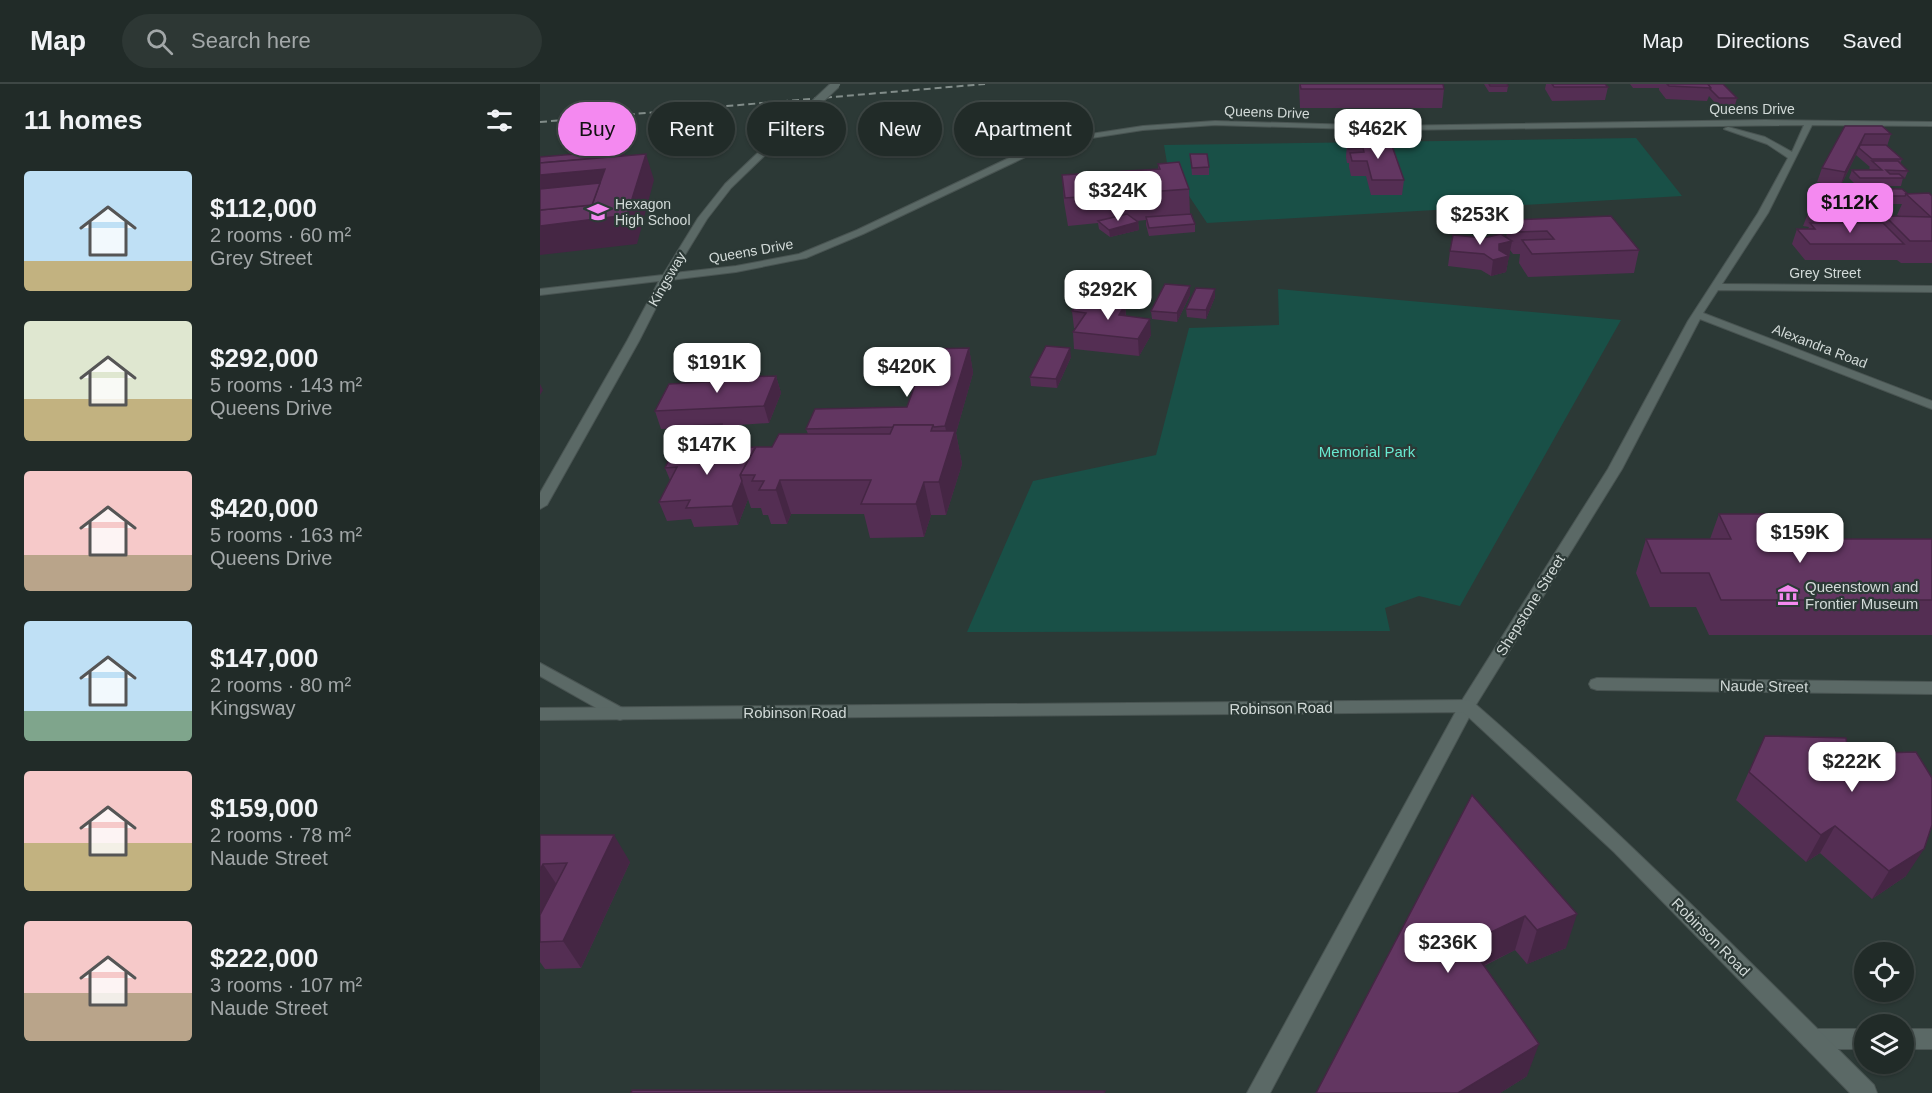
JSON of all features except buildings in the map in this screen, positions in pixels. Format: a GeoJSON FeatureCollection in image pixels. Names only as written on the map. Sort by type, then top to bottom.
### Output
{"type":"FeatureCollection","features":[{"type":"Feature","properties":{"kind":"street","name":"Kingsway"},"geometry":{"type":"LineString","coordinates":[[540,505],[633,341],[665,279],[715,201],[836,84]]}},
{"type":"Feature","properties":{"kind":"street","name":"Queens Drive"},"geometry":{"type":"LineString","coordinates":[[540,292],[665,279],[766,264],[802,256],[860,232],[1033,150],[1071,139],[1121,131],[1215,123],[1401,128],[1701,123],[1932,124]]}},
{"type":"Feature","properties":{"kind":"street"},"geometry":{"type":"LineString","coordinates":[[1701,123],[1764,137],[1782,147],[1792,157]]}},
{"type":"Feature","properties":{"kind":"street","name":"Shepstone Street"},"geometry":{"type":"LineString","coordinates":[[1258,1093],[1467,706],[1615,469],[1698,315],[1763,213],[1809,123]]}},
{"type":"Feature","properties":{"kind":"street","name":"Grey Street"},"geometry":{"type":"LineString","coordinates":[[1717,287],[1932,289]]}},
{"type":"Feature","properties":{"kind":"street","name":"Alexandra Road"},"geometry":{"type":"LineString","coordinates":[[1698,315],[1932,405]]}},
{"type":"Feature","properties":{"kind":"street"},"geometry":{"type":"LineString","coordinates":[[540,669],[620,714]]}},
{"type":"Feature","properties":{"kind":"street","name":"Naude Street"},"geometry":{"type":"LineString","coordinates":[[1597,684],[1932,688]]}},
{"type":"Feature","properties":{"kind":"street","name":"Robinson Road"},"geometry":{"type":"LineString","coordinates":[[540,714],[1467,706],[1539,768],[1612,836],[1866,1093]]}},
{"type":"Feature","properties":{"kind":"street"},"geometry":{"type":"LineString","coordinates":[[1812,1039],[1854,1039]]}},
{"type":"Feature","properties":{"kind":"street"},"geometry":{"type":"LineString","coordinates":[[1914,1039],[1932,1039]]}},
{"type":"Feature","properties":{"kind":"green space"},"geometry":{"type":"Polygon","coordinates":[[[1636,138],[1682,196],[1207,223],[1167,163],[1164,145],[1636,138]]]}},
{"type":"Feature","properties":{"kind":"green space","name":"Memorial Park"},"geometry":{"type":"Polygon","coordinates":[[[1278,289],[1621,320],[1460,606],[1419,596],[1385,608],[1390,631],[967,632],[1033,481],[1156,455],[1189,328],[1279,325],[1278,289]]]}},
{"type":"Feature","properties":{"kind":"railway"},"geometry":{"type":"LineString","coordinates":[[540,122],[985,84]]}},
{"type":"Feature","properties":{"kind":"place","name":"Hexagon High School"},"geometry":{"type":"Point","coordinates":[598,212]}},
{"type":"Feature","properties":{"kind":"place","name":"Queenstown and Frontier Museum"},"geometry":{"type":"Point","coordinates":[1788,595]}}]}
